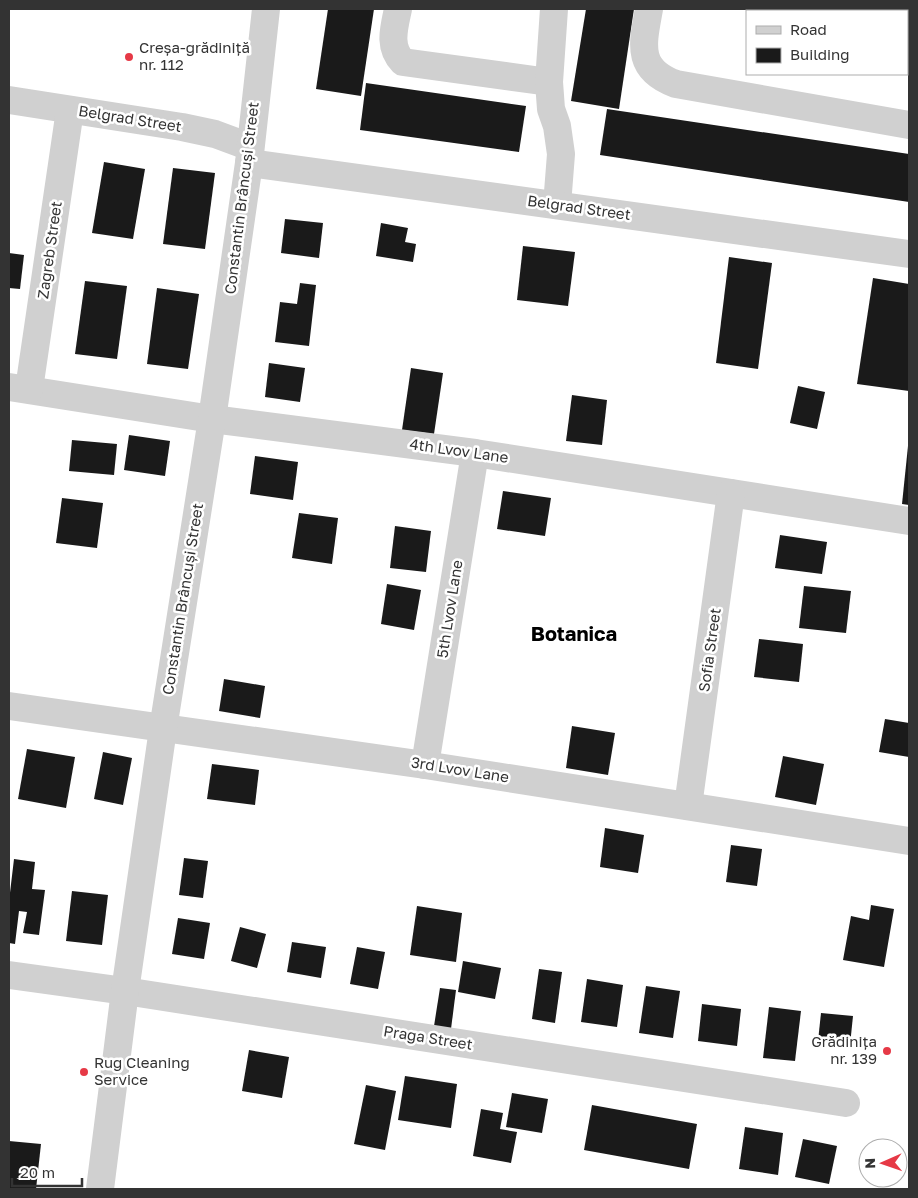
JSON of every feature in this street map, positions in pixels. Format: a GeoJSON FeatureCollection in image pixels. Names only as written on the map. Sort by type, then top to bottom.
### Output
{"type":"FeatureCollection","features":[{"type":"Feature","properties":{"kind":"street","name":"Constantin Brâncuși Street"},"geometry":{"type":"LineString","coordinates":[[100,1189],[125,992],[163,729],[212,419],[249,155],[266,9]]}},
{"type":"Feature","properties":{"kind":"street"},"geometry":{"type":"LineString","coordinates":[[398,9],[393,36],[393,48],[402,62],[549,82]]}},
{"type":"Feature","properties":{"kind":"street"},"geometry":{"type":"LineString","coordinates":[[554,9],[549,82],[551,109],[557,126],[561,154],[557,205]]}},
{"type":"Feature","properties":{"kind":"street"},"geometry":{"type":"LineString","coordinates":[[649,9],[643,45],[646,60],[654,72],[666,80],[676,84],[909,125]]}},
{"type":"Feature","properties":{"kind":"street","name":"Belgrad Street"},"geometry":{"type":"LineString","coordinates":[[9,100],[182,127],[215,134],[249,155],[557,205],[909,254]]}},
{"type":"Feature","properties":{"kind":"street","name":"Zagreb Street"},"geometry":{"type":"LineString","coordinates":[[19,388],[70,110]]}},
{"type":"Feature","properties":{"kind":"street","name":"4th Lvov Lane"},"geometry":{"type":"LineString","coordinates":[[19,388],[212,419],[475,453],[909,521]]}},
{"type":"Feature","properties":{"kind":"street","name":"5th Lvov Lane"},"geometry":{"type":"LineString","coordinates":[[425,765],[475,453]]}},
{"type":"Feature","properties":{"kind":"street","name":"Sofia Street"},"geometry":{"type":"LineString","coordinates":[[688,806],[731,493]]}},
{"type":"Feature","properties":{"kind":"street","name":"3rd Lvov Lane"},"geometry":{"type":"LineString","coordinates":[[9,706],[425,765],[909,841]]}},
{"type":"Feature","properties":{"kind":"street","name":"Praga Street"},"geometry":{"type":"LineString","coordinates":[[9,975],[846,1103]]}},
{"type":"Feature","properties":{"kind":"building"},"geometry":{"type":"Polygon","coordinates":[[[328,9],[374,9],[361,96],[316,89],[328,9]]]}},
{"type":"Feature","properties":{"kind":"building"},"geometry":{"type":"Polygon","coordinates":[[[586,9],[634,9],[619,109],[571,101],[586,9]]]}},
{"type":"Feature","properties":{"kind":"building"},"geometry":{"type":"Polygon","coordinates":[[[366,83],[526,106],[519,152],[360,130],[366,83]]]}},
{"type":"Feature","properties":{"kind":"building"},"geometry":{"type":"Polygon","coordinates":[[[607,109],[909,154],[909,202],[600,155],[607,109]]]}},
{"type":"Feature","properties":{"kind":"building"},"geometry":{"type":"Polygon","coordinates":[[[104,162],[145,169],[133,239],[92,233],[104,162]]]}},
{"type":"Feature","properties":{"kind":"building"},"geometry":{"type":"Polygon","coordinates":[[[173,168],[215,173],[205,249],[163,244],[173,168]]]}},
{"type":"Feature","properties":{"kind":"building"},"geometry":{"type":"Polygon","coordinates":[[[285,219],[323,223],[319,258],[281,253],[285,219]]]}},
{"type":"Feature","properties":{"kind":"building"},"geometry":{"type":"Polygon","coordinates":[[[381,223],[408,228],[405,242],[416,244],[413,262],[376,256],[381,223]]]}},
{"type":"Feature","properties":{"kind":"building"},"geometry":{"type":"Polygon","coordinates":[[[523,246],[575,252],[568,306],[517,300],[523,246]]]}},
{"type":"Feature","properties":{"kind":"building"},"geometry":{"type":"Polygon","coordinates":[[[9,253],[24,255],[20,289],[9,288],[9,253]]]}},
{"type":"Feature","properties":{"kind":"building"},"geometry":{"type":"Polygon","coordinates":[[[729,257],[772,263],[758,369],[716,363],[729,257]]]}},
{"type":"Feature","properties":{"kind":"building"},"geometry":{"type":"Polygon","coordinates":[[[873,278],[909,284],[909,391],[857,384],[873,278]]]}},
{"type":"Feature","properties":{"kind":"building"},"geometry":{"type":"Polygon","coordinates":[[[85,281],[127,286],[117,359],[75,354],[85,281]]]}},
{"type":"Feature","properties":{"kind":"building"},"geometry":{"type":"Polygon","coordinates":[[[300,283],[316,285],[309,346],[275,342],[280,302],[297,304],[300,283]]]}},
{"type":"Feature","properties":{"kind":"building"},"geometry":{"type":"Polygon","coordinates":[[[157,288],[199,294],[188,369],[147,364],[157,288]]]}},
{"type":"Feature","properties":{"kind":"building"},"geometry":{"type":"Polygon","coordinates":[[[269,363],[305,368],[300,402],[265,397],[269,363]]]}},
{"type":"Feature","properties":{"kind":"building"},"geometry":{"type":"Polygon","coordinates":[[[411,368],[443,373],[434,434],[402,430],[411,368]]]}},
{"type":"Feature","properties":{"kind":"building"},"geometry":{"type":"Polygon","coordinates":[[[798,386],[825,392],[817,429],[790,423],[798,386]]]}},
{"type":"Feature","properties":{"kind":"building"},"geometry":{"type":"Polygon","coordinates":[[[572,395],[607,400],[602,445],[566,441],[572,395]]]}},
{"type":"Feature","properties":{"kind":"building"},"geometry":{"type":"Polygon","coordinates":[[[129,435],[170,441],[165,476],[124,470],[129,435]]]}},
{"type":"Feature","properties":{"kind":"building"},"geometry":{"type":"Polygon","coordinates":[[[72,440],[117,444],[114,475],[69,471],[72,440]]]}},
{"type":"Feature","properties":{"kind":"building"},"geometry":{"type":"Polygon","coordinates":[[[909,447],[909,505],[902,504],[909,447]]]}},
{"type":"Feature","properties":{"kind":"building"},"geometry":{"type":"Polygon","coordinates":[[[255,456],[298,462],[293,500],[250,494],[255,456]]]}},
{"type":"Feature","properties":{"kind":"building"},"geometry":{"type":"Polygon","coordinates":[[[503,491],[551,498],[545,536],[497,529],[503,491]]]}},
{"type":"Feature","properties":{"kind":"building"},"geometry":{"type":"Polygon","coordinates":[[[62,498],[103,503],[97,548],[56,543],[62,498]]]}},
{"type":"Feature","properties":{"kind":"building"},"geometry":{"type":"Polygon","coordinates":[[[299,513],[338,518],[332,564],[292,558],[299,513]]]}},
{"type":"Feature","properties":{"kind":"building"},"geometry":{"type":"Polygon","coordinates":[[[395,526],[431,531],[426,572],[390,568],[395,526]]]}},
{"type":"Feature","properties":{"kind":"building"},"geometry":{"type":"Polygon","coordinates":[[[780,535],[827,542],[822,574],[775,568],[780,535]]]}},
{"type":"Feature","properties":{"kind":"building"},"geometry":{"type":"Polygon","coordinates":[[[387,584],[421,590],[414,630],[381,624],[387,584]]]}},
{"type":"Feature","properties":{"kind":"building"},"geometry":{"type":"Polygon","coordinates":[[[804,586],[851,591],[846,633],[799,628],[804,586]]]}},
{"type":"Feature","properties":{"kind":"building"},"geometry":{"type":"Polygon","coordinates":[[[759,639],[803,644],[799,682],[754,677],[759,639]]]}},
{"type":"Feature","properties":{"kind":"building"},"geometry":{"type":"Polygon","coordinates":[[[224,679],[265,686],[260,718],[219,711],[224,679]]]}},
{"type":"Feature","properties":{"kind":"building"},"geometry":{"type":"Polygon","coordinates":[[[885,719],[909,723],[909,757],[879,752],[885,719]]]}},
{"type":"Feature","properties":{"kind":"building"},"geometry":{"type":"Polygon","coordinates":[[[572,726],[615,733],[608,775],[566,768],[572,726]]]}},
{"type":"Feature","properties":{"kind":"building"},"geometry":{"type":"Polygon","coordinates":[[[27,749],[75,757],[66,808],[18,799],[27,749]]]}},
{"type":"Feature","properties":{"kind":"building"},"geometry":{"type":"Polygon","coordinates":[[[103,752],[132,758],[123,805],[94,799],[103,752]]]}},
{"type":"Feature","properties":{"kind":"building"},"geometry":{"type":"Polygon","coordinates":[[[783,756],[824,764],[816,805],[775,797],[783,756]]]}},
{"type":"Feature","properties":{"kind":"building"},"geometry":{"type":"Polygon","coordinates":[[[212,764],[259,770],[255,805],[207,799],[212,764]]]}},
{"type":"Feature","properties":{"kind":"building"},"geometry":{"type":"Polygon","coordinates":[[[605,828],[644,835],[638,873],[600,867],[605,828]]]}},
{"type":"Feature","properties":{"kind":"building"},"geometry":{"type":"Polygon","coordinates":[[[731,845],[762,849],[757,886],[726,882],[731,845]]]}},
{"type":"Feature","properties":{"kind":"building"},"geometry":{"type":"Polygon","coordinates":[[[184,858],[208,861],[203,898],[179,895],[184,858]]]}},
{"type":"Feature","properties":{"kind":"building"},"geometry":{"type":"Polygon","coordinates":[[[14,859],[35,862],[32,889],[45,890],[39,935],[23,933],[27,912],[19,911],[15,944],[9,943],[9,901],[14,859]]]}},
{"type":"Feature","properties":{"kind":"building"},"geometry":{"type":"Polygon","coordinates":[[[72,891],[108,895],[102,945],[66,941],[72,891]]]}},
{"type":"Feature","properties":{"kind":"building"},"geometry":{"type":"Polygon","coordinates":[[[871,905],[894,909],[884,967],[843,960],[851,916],[869,920],[871,905]]]}},
{"type":"Feature","properties":{"kind":"building"},"geometry":{"type":"Polygon","coordinates":[[[417,906],[462,913],[456,962],[410,955],[417,906]]]}},
{"type":"Feature","properties":{"kind":"building"},"geometry":{"type":"Polygon","coordinates":[[[178,918],[210,923],[204,959],[172,954],[178,918]]]}},
{"type":"Feature","properties":{"kind":"building"},"geometry":{"type":"Polygon","coordinates":[[[240,927],[266,934],[257,968],[231,961],[240,927]]]}},
{"type":"Feature","properties":{"kind":"building"},"geometry":{"type":"Polygon","coordinates":[[[292,942],[326,947],[321,978],[287,972],[292,942]]]}},
{"type":"Feature","properties":{"kind":"building"},"geometry":{"type":"Polygon","coordinates":[[[357,947],[385,952],[378,989],[350,984],[357,947]]]}},
{"type":"Feature","properties":{"kind":"building"},"geometry":{"type":"Polygon","coordinates":[[[463,961],[501,968],[495,999],[458,992],[463,961]]]}},
{"type":"Feature","properties":{"kind":"building"},"geometry":{"type":"Polygon","coordinates":[[[539,969],[562,972],[555,1023],[532,1019],[539,969]]]}},
{"type":"Feature","properties":{"kind":"building"},"geometry":{"type":"Polygon","coordinates":[[[587,979],[623,985],[617,1027],[581,1022],[587,979]]]}},
{"type":"Feature","properties":{"kind":"building"},"geometry":{"type":"Polygon","coordinates":[[[646,986],[680,991],[673,1038],[639,1033],[646,986]]]}},
{"type":"Feature","properties":{"kind":"building"},"geometry":{"type":"Polygon","coordinates":[[[440,988],[456,990],[451,1029],[434,1026],[440,988]]]}},
{"type":"Feature","properties":{"kind":"building"},"geometry":{"type":"Polygon","coordinates":[[[702,1004],[741,1009],[737,1046],[698,1041],[702,1004]]]}},
{"type":"Feature","properties":{"kind":"building"},"geometry":{"type":"Polygon","coordinates":[[[769,1007],[801,1011],[795,1061],[763,1058],[769,1007]]]}},
{"type":"Feature","properties":{"kind":"building"},"geometry":{"type":"Polygon","coordinates":[[[821,1013],[853,1016],[850,1045],[818,1041],[821,1013]]]}},
{"type":"Feature","properties":{"kind":"building"},"geometry":{"type":"Polygon","coordinates":[[[249,1050],[289,1057],[282,1098],[242,1091],[249,1050]]]}},
{"type":"Feature","properties":{"kind":"building"},"geometry":{"type":"Polygon","coordinates":[[[405,1076],[457,1084],[451,1128],[398,1120],[405,1076]]]}},
{"type":"Feature","properties":{"kind":"building"},"geometry":{"type":"Polygon","coordinates":[[[366,1085],[396,1091],[385,1150],[354,1144],[366,1085]]]}},
{"type":"Feature","properties":{"kind":"building"},"geometry":{"type":"Polygon","coordinates":[[[512,1093],[548,1099],[542,1133],[506,1127],[512,1093]]]}},
{"type":"Feature","properties":{"kind":"building"},"geometry":{"type":"Polygon","coordinates":[[[592,1105],[697,1124],[689,1169],[584,1150],[592,1105]]]}},
{"type":"Feature","properties":{"kind":"building"},"geometry":{"type":"Polygon","coordinates":[[[481,1109],[503,1113],[500,1129],[517,1132],[511,1163],[473,1156],[481,1109]]]}},
{"type":"Feature","properties":{"kind":"building"},"geometry":{"type":"Polygon","coordinates":[[[745,1127],[783,1133],[778,1175],[739,1169],[745,1127]]]}},
{"type":"Feature","properties":{"kind":"building"},"geometry":{"type":"Polygon","coordinates":[[[803,1139],[837,1146],[829,1184],[795,1177],[803,1139]]]}},
{"type":"Feature","properties":{"kind":"building"},"geometry":{"type":"Polygon","coordinates":[[[9,1141],[41,1144],[36,1189],[9,1189],[9,1141]]]}},
{"type":"Feature","properties":{"kind":"place","name":"Creșa-grădiniță nr. 112"},"geometry":{"type":"Point","coordinates":[129,57]}},
{"type":"Feature","properties":{"kind":"place","name":"Grădinița nr. 139"},"geometry":{"type":"Point","coordinates":[887,1051]}},
{"type":"Feature","properties":{"kind":"place","name":"Rug Cleaning Service"},"geometry":{"type":"Point","coordinates":[84,1072]}},
{"type":"Feature","properties":{"kind":"district","name":"Botanica"},"geometry":{"type":"Point","coordinates":[574,634]}}]}
